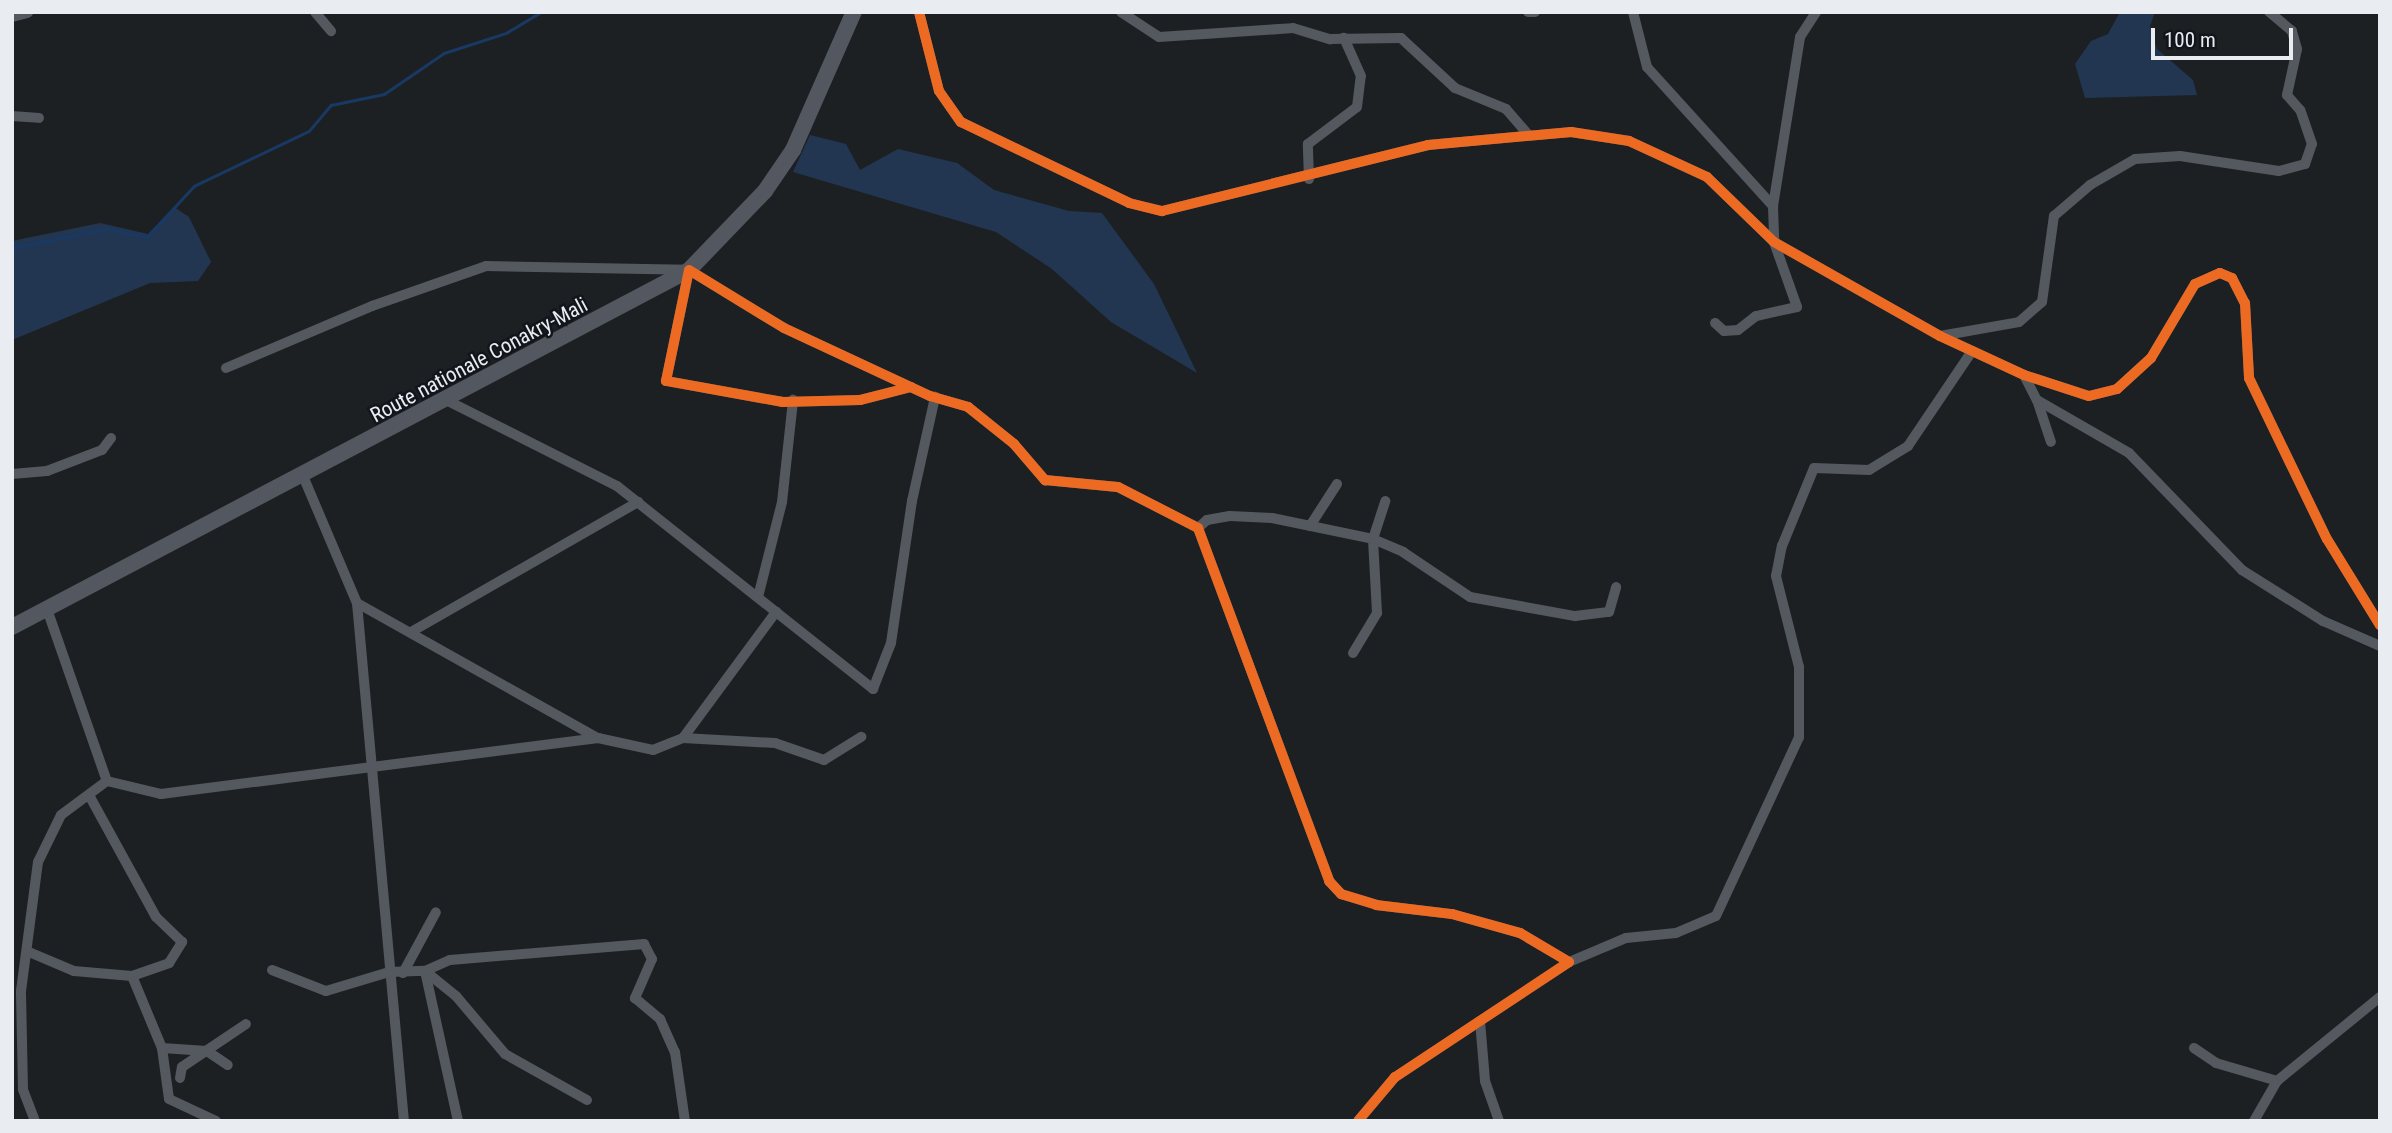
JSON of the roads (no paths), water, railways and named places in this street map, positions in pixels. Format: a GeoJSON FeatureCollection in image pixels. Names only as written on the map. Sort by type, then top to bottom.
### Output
{"type":"FeatureCollection","features":[{"type":"Feature","properties":{"kind":"highway","name":"Route nationale Conakry-Mali"},"geometry":{"type":"LineString","coordinates":[[12,627],[48,612],[689,270],[765,191],[793,150],[854,12]]}},
{"type":"Feature","properties":{"kind":"street"},"geometry":{"type":"LineString","coordinates":[[12,16],[27,12]]}},
{"type":"Feature","properties":{"kind":"street"},"geometry":{"type":"LineString","coordinates":[[316,12],[331,31]]}},
{"type":"Feature","properties":{"kind":"street"},"geometry":{"type":"LineString","coordinates":[[919,12],[939,91],[961,122],[1129,203],[1162,211],[1309,178],[1428,145],[1571,132],[1629,141],[1675,159],[1707,177],[1774,242],[1940,336],[2024,375],[2067,391],[2105,395],[2151,358],[2195,285],[2220,274],[2232,278],[2245,303],[2249,378],[2327,539],[2380,625]]}},
{"type":"Feature","properties":{"kind":"street"},"geometry":{"type":"LineString","coordinates":[[1121,12],[1159,37],[1293,28],[1344,38],[1401,38],[1455,88],[1506,109],[1528,134]]}},
{"type":"Feature","properties":{"kind":"street"},"geometry":{"type":"LineString","coordinates":[[1528,12],[1535,12]]}},
{"type":"Feature","properties":{"kind":"street"},"geometry":{"type":"LineString","coordinates":[[1633,12],[1647,67],[1773,206]]}},
{"type":"Feature","properties":{"kind":"street"},"geometry":{"type":"LineString","coordinates":[[1715,323],[1724,331],[1738,330],[1756,316],[1797,307],[1774,242],[1773,206],[1800,37],[1816,12]]}},
{"type":"Feature","properties":{"kind":"street"},"geometry":{"type":"LineString","coordinates":[[1940,336],[2019,321],[2042,302],[2054,216],[2090,185],[2135,159],[2180,156],[2279,171],[2305,164],[2312,144],[2300,110],[2287,95],[2297,49],[2292,31],[2269,12]]}},
{"type":"Feature","properties":{"kind":"street"},"geometry":{"type":"LineString","coordinates":[[1309,178],[1308,144],[1357,107],[1361,76],[1344,38]]}},
{"type":"Feature","properties":{"kind":"street"},"geometry":{"type":"LineString","coordinates":[[12,116],[39,118]]}},
{"type":"Feature","properties":{"kind":"street"},"geometry":{"type":"LineString","coordinates":[[226,368],[372,306],[486,266],[689,270],[784,328],[911,387],[968,407],[1014,444],[1045,480],[1118,487],[1198,528],[1329,881],[1341,894],[1376,905],[1452,914],[1520,933],[1569,962]]}},
{"type":"Feature","properties":{"kind":"street"},"geometry":{"type":"LineString","coordinates":[[689,270],[666,381],[793,400],[860,400],[911,387]]}},
{"type":"Feature","properties":{"kind":"street"},"geometry":{"type":"LineString","coordinates":[[1358,1121],[1395,1077],[1569,962],[1626,938],[1676,933],[1716,916],[1798,737],[1799,667],[1776,576],[1782,545],[1814,468],[1869,470],[1908,446],[1972,351]]}},
{"type":"Feature","properties":{"kind":"street"},"geometry":{"type":"LineString","coordinates":[[2024,375],[2037,400],[2051,442]]}},
{"type":"Feature","properties":{"kind":"street"},"geometry":{"type":"LineString","coordinates":[[447,401],[617,486],[873,689],[891,643],[912,500],[935,397]]}},
{"type":"Feature","properties":{"kind":"street"},"geometry":{"type":"LineString","coordinates":[[758,597],[782,502],[793,400]]}},
{"type":"Feature","properties":{"kind":"street"},"geometry":{"type":"LineString","coordinates":[[2037,400],[2129,453],[2242,570],[2323,621],[2380,646]]}},
{"type":"Feature","properties":{"kind":"street"},"geometry":{"type":"LineString","coordinates":[[12,474],[47,471],[102,450],[111,438]]}},
{"type":"Feature","properties":{"kind":"street"},"geometry":{"type":"LineString","coordinates":[[303,476],[357,603],[369,770],[404,1121]]}},
{"type":"Feature","properties":{"kind":"street"},"geometry":{"type":"LineString","coordinates":[[1310,526],[1337,484]]}},
{"type":"Feature","properties":{"kind":"street"},"geometry":{"type":"LineString","coordinates":[[1353,653],[1377,613],[1373,539],[1385,501]]}},
{"type":"Feature","properties":{"kind":"street"},"geometry":{"type":"LineString","coordinates":[[411,632],[638,502]]}},
{"type":"Feature","properties":{"kind":"street"},"geometry":{"type":"LineString","coordinates":[[1198,528],[1207,520],[1230,516],[1310,526],[1373,539],[1403,552],[1469,597],[1575,616],[1609,612],[1616,587]]}},
{"type":"Feature","properties":{"kind":"street"},"geometry":{"type":"LineString","coordinates":[[357,603],[598,738],[653,750],[683,738],[775,743],[824,760],[861,737]]}},
{"type":"Feature","properties":{"kind":"street"},"geometry":{"type":"LineString","coordinates":[[48,612],[107,781]]}},
{"type":"Feature","properties":{"kind":"street"},"geometry":{"type":"LineString","coordinates":[[683,738],[776,612]]}},
{"type":"Feature","properties":{"kind":"street"},"geometry":{"type":"LineString","coordinates":[[107,781],[161,794],[369,770],[598,738]]}},
{"type":"Feature","properties":{"kind":"street"},"geometry":{"type":"LineString","coordinates":[[35,1121],[23,1089],[21,991],[29,953],[38,862],[61,815],[107,781]]}},
{"type":"Feature","properties":{"kind":"street"},"geometry":{"type":"LineString","coordinates":[[29,953],[74,971],[132,976],[169,963],[182,942],[156,917],[89,795]]}},
{"type":"Feature","properties":{"kind":"street"},"geometry":{"type":"LineString","coordinates":[[403,973],[436,912]]}},
{"type":"Feature","properties":{"kind":"street"},"geometry":{"type":"LineString","coordinates":[[272,970],[326,991],[389,972],[425,971],[468,958],[644,944],[652,959],[635,998],[660,1019],[675,1052],[685,1121]]}},
{"type":"Feature","properties":{"kind":"street"},"geometry":{"type":"LineString","coordinates":[[425,971],[456,996],[505,1054],[587,1100]]}},
{"type":"Feature","properties":{"kind":"street"},"geometry":{"type":"LineString","coordinates":[[425,971],[458,1121]]}},
{"type":"Feature","properties":{"kind":"street"},"geometry":{"type":"LineString","coordinates":[[132,976],[162,1048],[169,1099],[216,1121]]}},
{"type":"Feature","properties":{"kind":"street"},"geometry":{"type":"LineString","coordinates":[[2254,1121],[2277,1081],[2380,997]]}},
{"type":"Feature","properties":{"kind":"street"},"geometry":{"type":"LineString","coordinates":[[1480,1021],[1485,1082],[1499,1121]]}},
{"type":"Feature","properties":{"kind":"street"},"geometry":{"type":"LineString","coordinates":[[180,1078],[182,1066],[246,1024]]}},
{"type":"Feature","properties":{"kind":"street"},"geometry":{"type":"LineString","coordinates":[[162,1048],[207,1051],[228,1065]]}},
{"type":"Feature","properties":{"kind":"street"},"geometry":{"type":"LineString","coordinates":[[2194,1048],[2216,1063],[2277,1081]]}},
{"type":"Feature","properties":{"kind":"waterway"},"geometry":{"type":"LineString","coordinates":[[12,248],[107,229],[147,237],[194,186],[309,131],[331,105],[384,94],[444,53],[506,33],[541,12]]}}]}
